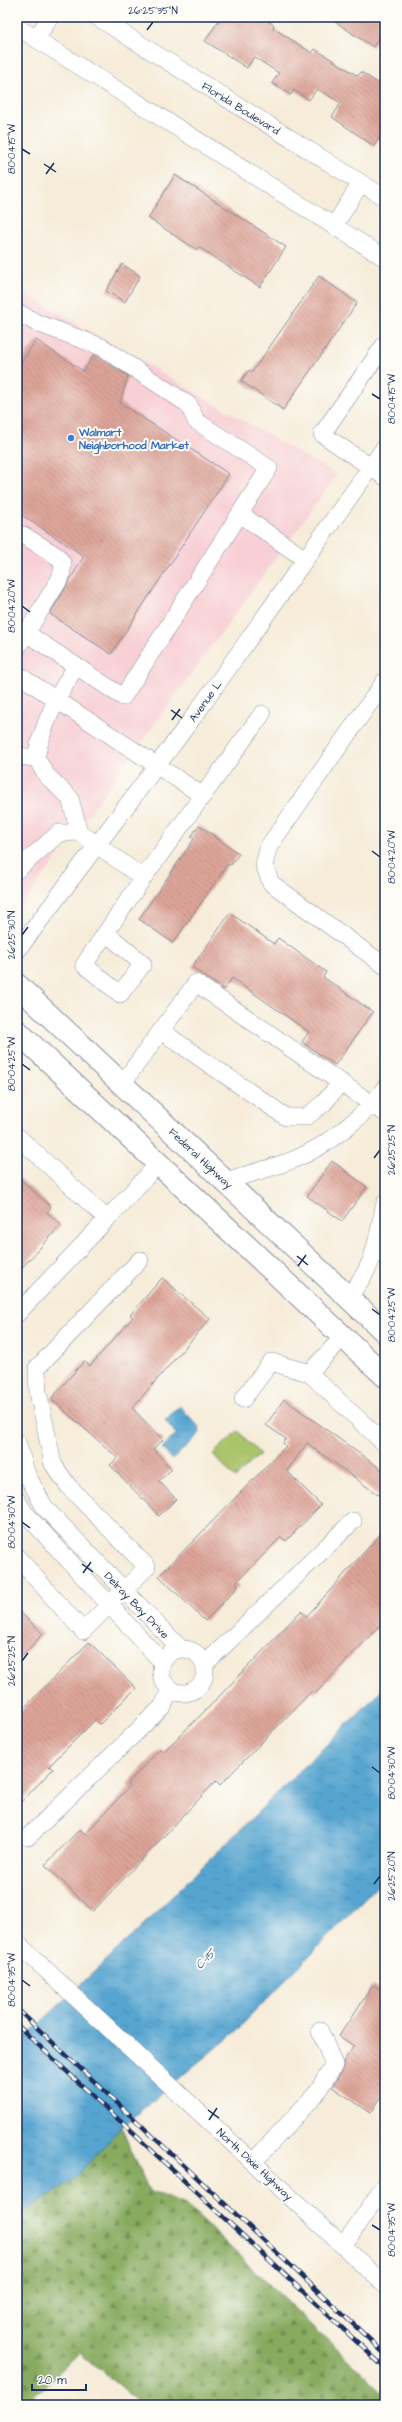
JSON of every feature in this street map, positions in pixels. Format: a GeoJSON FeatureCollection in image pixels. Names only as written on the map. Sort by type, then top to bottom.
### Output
{"type":"FeatureCollection","features":[{"type":"Feature","properties":{"kind":"main road","name":"Federal Highway"},"geometry":{"type":"LineString","coordinates":[[17,985],[385,1332]]}},
{"type":"Feature","properties":{"kind":"main road"},"geometry":{"type":"LineString","coordinates":[[17,1031],[385,1376]]}},
{"type":"Feature","properties":{"kind":"main road"},"geometry":{"type":"LineString","coordinates":[[287,1284],[320,1297],[334,1299],[348,1296]]}},
{"type":"Feature","properties":{"kind":"main road"},"geometry":{"type":"LineString","coordinates":[[343,1337],[355,1333],[367,1333],[385,1341]]}},
{"type":"Feature","properties":{"kind":"street"},"geometry":{"type":"LineString","coordinates":[[36,39],[50,17]]}},
{"type":"Feature","properties":{"kind":"street","name":"Florida Boulevard"},"geometry":{"type":"LineString","coordinates":[[97,17],[385,198]]}},
{"type":"Feature","properties":{"kind":"street"},"geometry":{"type":"LineString","coordinates":[[17,27],[385,258]]}},
{"type":"Feature","properties":{"kind":"street"},"geometry":{"type":"LineString","coordinates":[[334,226],[361,183]]}},
{"type":"Feature","properties":{"kind":"street"},"geometry":{"type":"LineString","coordinates":[[17,312],[37,323],[102,347],[189,405],[196,421],[269,468],[123,697],[26,633]]}},
{"type":"Feature","properties":{"kind":"street"},"geometry":{"type":"LineString","coordinates":[[385,344],[322,434],[385,477]]}},
{"type":"Feature","properties":{"kind":"street","name":"Avenue L"},"geometry":{"type":"LineString","coordinates":[[17,951],[158,765],[385,447]]}},
{"type":"Feature","properties":{"kind":"street"},"geometry":{"type":"LineString","coordinates":[[240,514],[305,559]]}},
{"type":"Feature","properties":{"kind":"street"},"geometry":{"type":"LineString","coordinates":[[17,648],[61,577],[63,564],[57,556],[19,537]]}},
{"type":"Feature","properties":{"kind":"street"},"geometry":{"type":"LineString","coordinates":[[76,666],[56,699],[41,736],[36,758],[47,776],[70,798],[79,832]]}},
{"type":"Feature","properties":{"kind":"street"},"geometry":{"type":"LineString","coordinates":[[17,674],[202,795]]}},
{"type":"Feature","properties":{"kind":"street"},"geometry":{"type":"LineString","coordinates":[[385,681],[269,846],[264,865],[271,883],[385,966]]}},
{"type":"Feature","properties":{"kind":"street"},"geometry":{"type":"LineString","coordinates":[[106,933],[202,795],[262,714]]}},
{"type":"Feature","properties":{"kind":"street"},"geometry":{"type":"LineString","coordinates":[[17,756],[36,758]]}},
{"type":"Feature","properties":{"kind":"street"},"geometry":{"type":"LineString","coordinates":[[17,870],[59,833],[79,832],[143,878]]}},
{"type":"Feature","properties":{"kind":"street"},"geometry":{"type":"LineString","coordinates":[[122,1084],[196,983],[379,1108]]}},
{"type":"Feature","properties":{"kind":"street"},"geometry":{"type":"LineString","coordinates":[[161,1031],[286,1117],[306,1117],[324,1103],[341,1082]]}},
{"type":"Feature","properties":{"kind":"street"},"geometry":{"type":"LineString","coordinates":[[225,1181],[296,1159],[379,1108],[385,1088]]}},
{"type":"Feature","properties":{"kind":"street"},"geometry":{"type":"LineString","coordinates":[[17,1136],[107,1219]]}},
{"type":"Feature","properties":{"kind":"street"},"geometry":{"type":"LineString","coordinates":[[17,1314],[158,1164]]}},
{"type":"Feature","properties":{"kind":"street"},"geometry":{"type":"LineString","coordinates":[[348,1296],[364,1279],[381,1255],[384,1209]]}},
{"type":"Feature","properties":{"kind":"street"},"geometry":{"type":"LineString","coordinates":[[17,1557],[83,1631],[147,1567],[70,1487],[53,1464],[38,1392],[37,1368],[140,1260]]}},
{"type":"Feature","properties":{"kind":"street"},"geometry":{"type":"LineString","coordinates":[[309,1373],[343,1337]]}},
{"type":"Feature","properties":{"kind":"street"},"geometry":{"type":"LineString","coordinates":[[243,1399],[271,1362],[309,1373],[385,1444]]}},
{"type":"Feature","properties":{"kind":"street","name":"Delray Bay Drive"},"geometry":{"type":"LineString","coordinates":[[17,1442],[22,1477],[45,1508],[123,1591],[180,1648],[196,1652],[204,1664]]}},
{"type":"Feature","properties":{"kind":"street"},"geometry":{"type":"LineString","coordinates":[[22,1477],[53,1464]]}},
{"type":"Feature","properties":{"kind":"street","name":"Delray Bay Drive"},"geometry":{"type":"LineString","coordinates":[[17,1500],[24,1512],[162,1662],[173,1651],[180,1648]]}},
{"type":"Feature","properties":{"kind":"street"},"geometry":{"type":"LineString","coordinates":[[162,1662],[161,1677],[170,1690],[178,1693],[193,1691],[204,1680],[204,1664],[353,1521]]}},
{"type":"Feature","properties":{"kind":"street"},"geometry":{"type":"LineString","coordinates":[[28,1837],[163,1706],[170,1690]]}},
{"type":"Feature","properties":{"kind":"street","name":"North Dixie Highway"},"geometry":{"type":"LineString","coordinates":[[17,1943],[385,2285]]}},
{"type":"Feature","properties":{"kind":"street"},"geometry":{"type":"LineString","coordinates":[[253,2162],[315,2096],[334,2065],[320,2031]]}},
{"type":"Feature","properties":{"kind":"street"},"geometry":{"type":"LineString","coordinates":[[343,2246],[385,2186]]}},
{"type":"Feature","properties":{"kind":"shaded area"},"geometry":{"type":"Polygon","coordinates":[[[17,289],[337,475],[17,912],[17,289]]]}},
{"type":"Feature","properties":{"kind":"green space"},"geometry":{"type":"Polygon","coordinates":[[[238,1431],[260,1454],[235,1478],[213,1454],[238,1431]]]}},
{"type":"Feature","properties":{"kind":"green space"},"geometry":{"type":"Polygon","coordinates":[[[121,2127],[149,2191],[185,2204],[385,2395],[385,2405],[141,2405],[80,2352],[25,2405],[17,2405],[17,2216],[73,2180],[121,2127]]]}},
{"type":"Feature","properties":{"kind":"water"},"geometry":{"type":"Polygon","coordinates":[[[180,1406],[199,1427],[200,1433],[172,1460],[162,1448],[176,1434],[165,1420],[180,1406]]]}},
{"type":"Feature","properties":{"kind":"water","name":"C-15"},"geometry":{"type":"Polygon","coordinates":[[[385,1687],[385,1878],[237,2030],[121,2127],[73,2180],[17,2216],[17,2045],[139,1929],[385,1687]]]}},
{"type":"Feature","properties":{"kind":"building"},"geometry":{"type":"Polygon","coordinates":[[[221,17],[262,17],[274,25],[273,28],[312,53],[315,49],[358,76],[361,72],[385,88],[385,129],[374,146],[332,117],[341,103],[317,89],[309,100],[294,90],[291,95],[272,83],[279,73],[254,57],[247,68],[205,41],[221,17]]]}},
{"type":"Feature","properties":{"kind":"building"},"geometry":{"type":"Polygon","coordinates":[[[328,17],[378,17],[385,22],[385,28],[373,47],[328,17]]]}},
{"type":"Feature","properties":{"kind":"building"},"geometry":{"type":"Polygon","coordinates":[[[175,175],[286,247],[260,287],[198,247],[197,250],[148,218],[175,175]]]}},
{"type":"Feature","properties":{"kind":"building"},"geometry":{"type":"Polygon","coordinates":[[[122,264],[140,276],[125,302],[106,291],[122,264]]]}},
{"type":"Feature","properties":{"kind":"building"},"geometry":{"type":"Polygon","coordinates":[[[319,276],[357,303],[283,410],[241,381],[249,370],[252,372],[319,276]]]}},
{"type":"Feature","properties":{"kind":"building"},"geometry":{"type":"Polygon","coordinates":[[[36,340],[83,371],[94,355],[128,376],[120,403],[229,474],[111,654],[50,614],[84,556],[17,512],[17,369],[36,340]]]}},
{"type":"Feature","properties":{"kind":"building"},"geometry":{"type":"Polygon","coordinates":[[[199,825],[239,854],[231,865],[228,864],[173,943],[139,919],[194,839],[191,837],[199,825]]]}},
{"type":"Feature","properties":{"kind":"building"},"geometry":{"type":"Polygon","coordinates":[[[230,913],[274,944],[278,938],[326,972],[323,977],[373,1012],[335,1065],[302,1042],[309,1032],[232,978],[224,990],[192,967],[230,913]]]}},
{"type":"Feature","properties":{"kind":"building"},"geometry":{"type":"Polygon","coordinates":[[[332,1161],[367,1187],[342,1221],[307,1196],[332,1161]]]}},
{"type":"Feature","properties":{"kind":"building"},"geometry":{"type":"Polygon","coordinates":[[[17,1176],[51,1207],[47,1212],[61,1225],[17,1273],[17,1176]]]}},
{"type":"Feature","properties":{"kind":"building"},"geometry":{"type":"Polygon","coordinates":[[[162,1278],[210,1319],[132,1408],[163,1440],[153,1449],[172,1469],[159,1481],[176,1499],[159,1516],[110,1465],[118,1458],[51,1399],[84,1361],[90,1366],[133,1317],[130,1315],[162,1278]]]}},
{"type":"Feature","properties":{"kind":"building"},"geometry":{"type":"Polygon","coordinates":[[[284,1399],[385,1472],[385,1500],[307,1443],[287,1471],[321,1505],[286,1541],[281,1537],[236,1583],[239,1586],[205,1621],[159,1576],[286,1446],[283,1443],[286,1439],[266,1425],[284,1399]]]}},
{"type":"Feature","properties":{"kind":"building"},"geometry":{"type":"Polygon","coordinates":[[[385,1529],[385,1620],[315,1694],[312,1691],[220,1785],[216,1781],[93,1911],[45,1865],[80,1829],[85,1834],[129,1787],[127,1784],[160,1749],[163,1752],[208,1708],[301,1611],[307,1616],[385,1529]]]}},
{"type":"Feature","properties":{"kind":"building"},"geometry":{"type":"Polygon","coordinates":[[[17,1609],[43,1634],[17,1661],[17,1609]]]}},
{"type":"Feature","properties":{"kind":"building"},"geometry":{"type":"Polygon","coordinates":[[[89,1642],[136,1688],[100,1724],[95,1720],[49,1766],[53,1769],[17,1806],[17,1715],[89,1642]]]}},
{"type":"Feature","properties":{"kind":"building"},"geometry":{"type":"Polygon","coordinates":[[[373,1985],[385,1993],[385,2091],[371,2113],[332,2087],[343,2070],[343,2062],[354,2046],[339,2036],[373,1985]]]}},
{"type":"Feature","properties":{"kind":"railway"},"geometry":{"type":"LineString","coordinates":[[17,2009],[385,2354]]}},
{"type":"Feature","properties":{"kind":"railway"},"geometry":{"type":"LineString","coordinates":[[17,2025],[385,2368]]}},
{"type":"Feature","properties":{"kind":"place","name":"Walmart Neighborhood Market"},"geometry":{"type":"Point","coordinates":[71,438]}}]}
